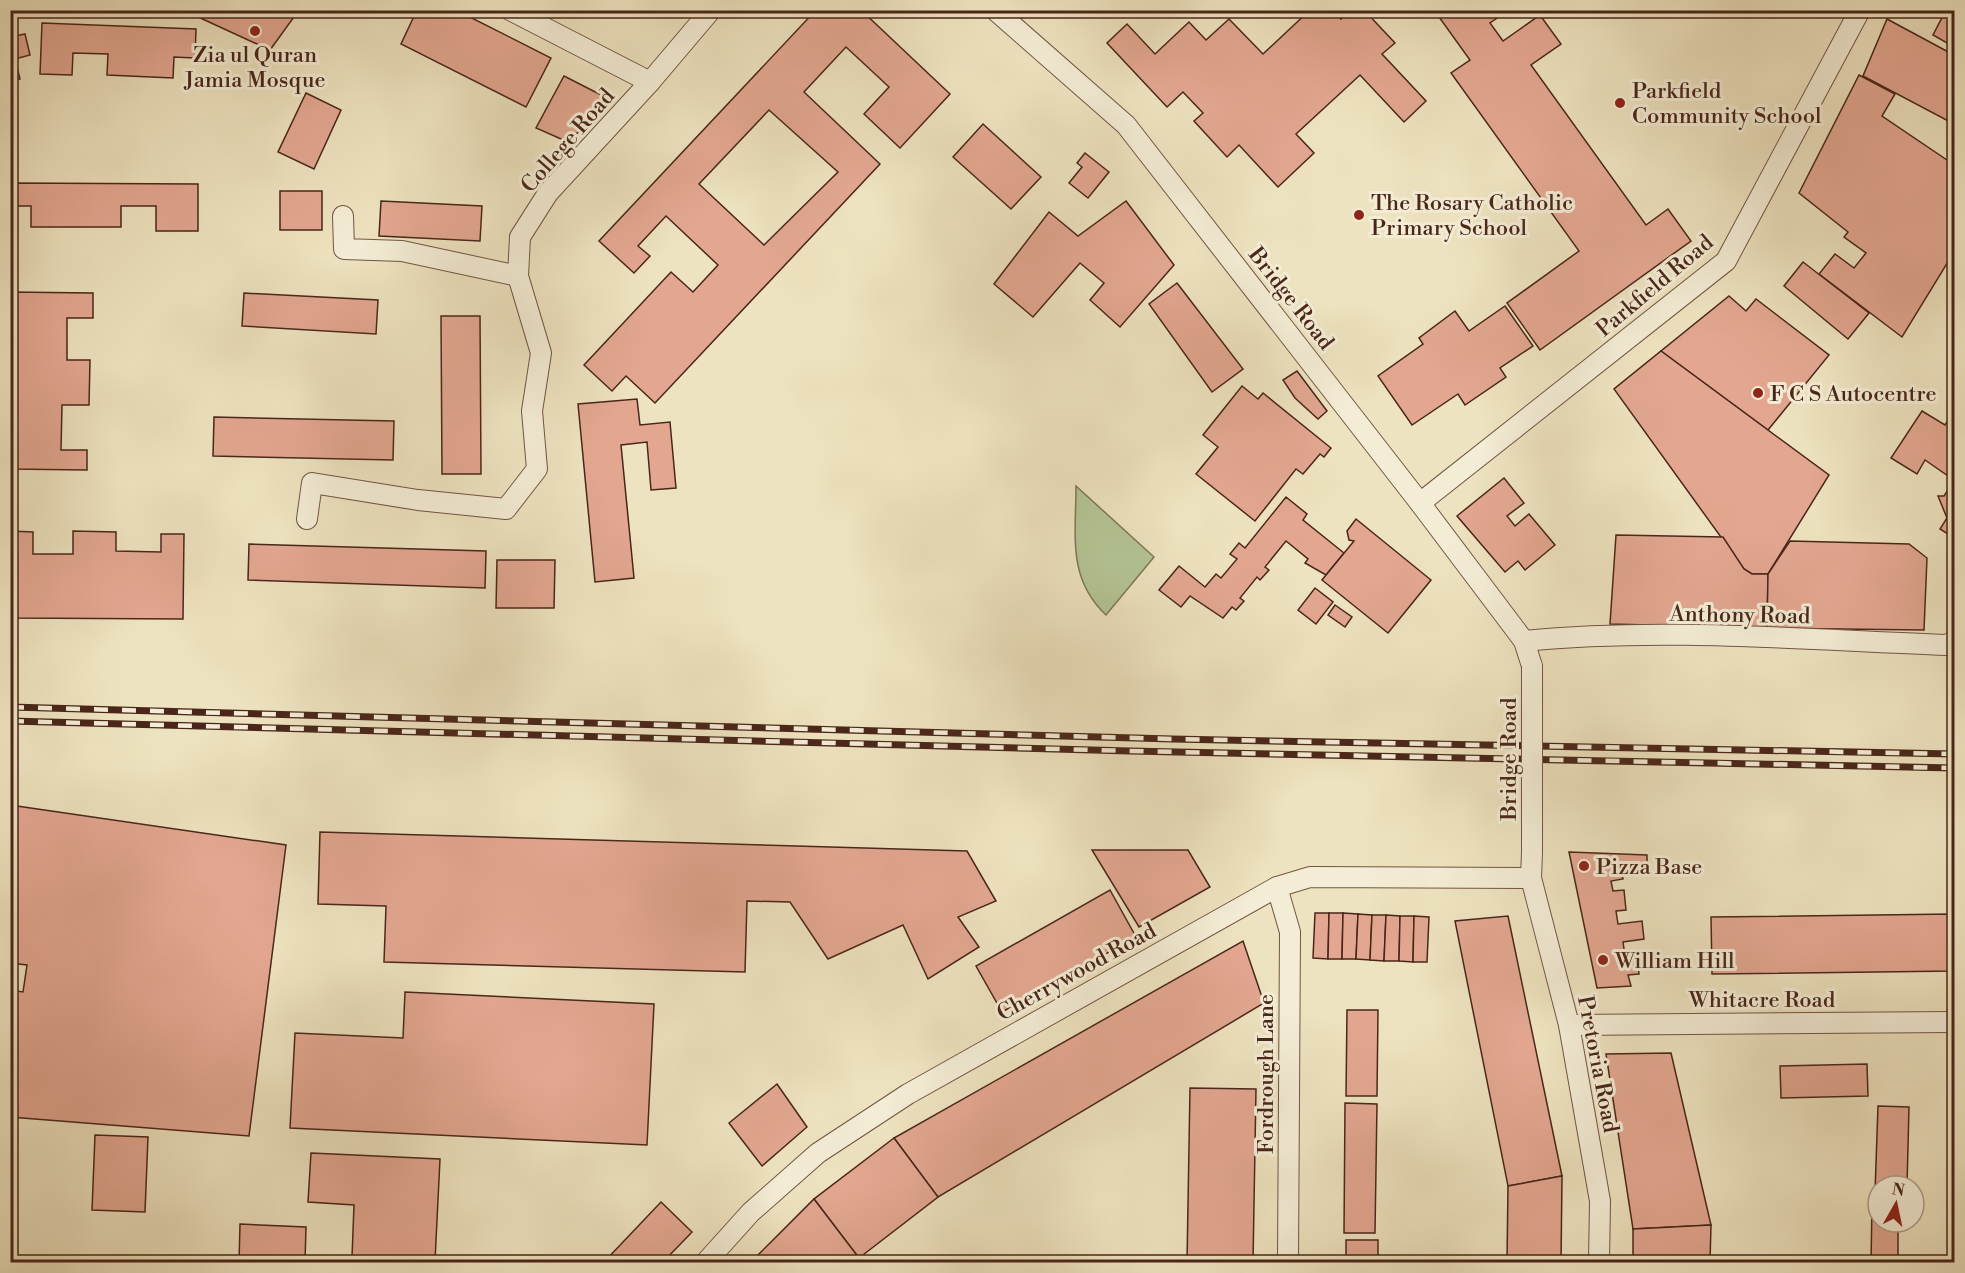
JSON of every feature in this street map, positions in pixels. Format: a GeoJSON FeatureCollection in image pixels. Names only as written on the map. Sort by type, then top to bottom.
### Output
{"type":"FeatureCollection","features":[{"type":"Feature","properties":{"kind":"street"},"geometry":{"type":"LineString","coordinates":[[510,10],[650,82]]}},
{"type":"Feature","properties":{"kind":"street","name":"College Road"},"geometry":{"type":"LineString","coordinates":[[307,519],[312,483],[418,500],[506,509],[537,469],[532,411],[541,352],[518,276],[520,237],[548,193],[650,82],[711,10]]}},
{"type":"Feature","properties":{"kind":"street","name":"Bridge Road"},"geometry":{"type":"LineString","coordinates":[[995,10],[1126,124],[1524,641],[1532,666],[1531,878]]}},
{"type":"Feature","properties":{"kind":"street","name":"Parkfield Road"},"geometry":{"type":"LineString","coordinates":[[1420,503],[1726,261],[1860,10]]}},
{"type":"Feature","properties":{"kind":"street"},"geometry":{"type":"LineString","coordinates":[[343,216],[344,249],[402,251],[518,276]]}},
{"type":"Feature","properties":{"kind":"street","name":"Anthony Road"},"geometry":{"type":"LineString","coordinates":[[1524,641],[1572,636],[1733,637],[1947,645],[1954,641]]}},
{"type":"Feature","properties":{"kind":"street","name":"Cherrywood Road"},"geometry":{"type":"LineString","coordinates":[[706,1263],[751,1212],[818,1153],[918,1088],[1277,887],[1310,877],[1531,878]]}},
{"type":"Feature","properties":{"kind":"street","name":"Pretoria Road"},"geometry":{"type":"LineString","coordinates":[[1531,878],[1569,1025],[1600,1201],[1599,1263]]}},
{"type":"Feature","properties":{"kind":"street","name":"Fordrough Lane"},"geometry":{"type":"LineString","coordinates":[[1277,887],[1290,932],[1288,1263]]}},
{"type":"Feature","properties":{"kind":"street","name":"Whitacre Road"},"geometry":{"type":"LineString","coordinates":[[1569,1025],[1954,1022]]}},
{"type":"Feature","properties":{"kind":"green space"},"geometry":{"type":"Polygon","coordinates":[[[1076,486],[1154,557],[1106,615],[1094,601],[1079,571],[1075,539],[1076,486]]]}},
{"type":"Feature","properties":{"kind":"building"},"geometry":{"type":"Polygon","coordinates":[[[14,10],[43,10],[16,17],[14,10]]]}},
{"type":"Feature","properties":{"kind":"building","name":"Zia ul Quran Jamia Mosque"},"geometry":{"type":"Polygon","coordinates":[[[183,10],[299,10],[270,50],[183,10]]]}},
{"type":"Feature","properties":{"kind":"building"},"geometry":{"type":"Polygon","coordinates":[[[417,10],[456,10],[551,58],[526,107],[401,44],[417,10]]]}},
{"type":"Feature","properties":{"kind":"building"},"geometry":{"type":"Polygon","coordinates":[[[816,10],[861,10],[950,94],[900,148],[864,114],[889,87],[846,47],[804,92],[880,164],[655,403],[626,376],[612,391],[584,365],[671,272],[693,292],[718,265],[666,216],[638,246],[650,256],[634,273],[599,241],[816,10]],[[769,110],[699,184],[764,245],[838,172],[769,110]]]}},
{"type":"Feature","properties":{"kind":"building"},"geometry":{"type":"Polygon","coordinates":[[[1310,10],[1333,10],[1341,19],[1349,10],[1364,10],[1395,43],[1382,54],[1426,101],[1404,122],[1360,75],[1296,134],[1314,153],[1278,187],[1239,145],[1227,157],[1194,121],[1203,113],[1183,92],[1167,107],[1107,43],[1127,24],[1155,54],[1189,22],[1206,40],[1229,19],[1263,54],[1310,10]]]}},
{"type":"Feature","properties":{"kind":"building"},"geometry":{"type":"Polygon","coordinates":[[[1434,10],[1504,10],[1506,12],[1490,23],[1503,41],[1540,15],[1561,44],[1531,65],[1646,225],[1668,209],[1691,241],[1540,350],[1507,303],[1579,251],[1451,73],[1470,60],[1434,10]]]}},
{"type":"Feature","properties":{"kind":"building"},"geometry":{"type":"Polygon","coordinates":[[[1946,10],[1954,10],[1954,47],[1933,35],[1946,10]]]}},
{"type":"Feature","properties":{"kind":"building"},"geometry":{"type":"Polygon","coordinates":[[[1887,19],[1954,55],[1954,124],[1863,76],[1887,19]]]}},
{"type":"Feature","properties":{"kind":"building"},"geometry":{"type":"Polygon","coordinates":[[[42,23],[196,29],[195,58],[174,57],[173,78],[107,75],[108,54],[73,53],[72,75],[40,74],[42,23]]]}},
{"type":"Feature","properties":{"kind":"building"},"geometry":{"type":"Polygon","coordinates":[[[25,34],[30,55],[15,59],[20,79],[10,82],[10,37],[25,34]]]}},
{"type":"Feature","properties":{"kind":"building"},"geometry":{"type":"Polygon","coordinates":[[[1859,75],[1895,94],[1882,116],[1950,162],[1954,155],[1954,252],[1902,337],[1819,274],[1835,254],[1854,268],[1866,253],[1844,237],[1848,232],[1799,193],[1859,75]]]}},
{"type":"Feature","properties":{"kind":"building"},"geometry":{"type":"Polygon","coordinates":[[[564,76],[611,100],[568,142],[536,128],[564,76]]]}},
{"type":"Feature","properties":{"kind":"building"},"geometry":{"type":"Polygon","coordinates":[[[306,93],[341,110],[314,169],[278,152],[306,93]]]}},
{"type":"Feature","properties":{"kind":"building"},"geometry":{"type":"Polygon","coordinates":[[[983,124],[1041,177],[1011,209],[953,157],[983,124]]]}},
{"type":"Feature","properties":{"kind":"building"},"geometry":{"type":"Polygon","coordinates":[[[1085,153],[1109,172],[1088,198],[1069,183],[1082,167],[1077,163],[1085,153]]]}},
{"type":"Feature","properties":{"kind":"building"},"geometry":{"type":"Polygon","coordinates":[[[10,183],[198,184],[198,231],[156,231],[156,206],[121,206],[121,227],[31,227],[31,206],[10,206],[10,183]]]}},
{"type":"Feature","properties":{"kind":"building"},"geometry":{"type":"Polygon","coordinates":[[[280,191],[322,191],[322,230],[280,230],[280,191]]]}},
{"type":"Feature","properties":{"kind":"building"},"geometry":{"type":"Polygon","coordinates":[[[381,201],[482,206],[480,241],[379,236],[381,201]]]}},
{"type":"Feature","properties":{"kind":"building"},"geometry":{"type":"Polygon","coordinates":[[[1126,201],[1174,265],[1120,327],[1090,300],[1104,283],[1080,263],[1033,317],[994,284],[1049,212],[1078,236],[1126,201]]]}},
{"type":"Feature","properties":{"kind":"building"},"geometry":{"type":"Polygon","coordinates":[[[1803,262],[1869,313],[1848,339],[1784,286],[1803,262]]]}},
{"type":"Feature","properties":{"kind":"building"},"geometry":{"type":"Polygon","coordinates":[[[1177,283],[1243,369],[1212,392],[1149,304],[1177,283]]]}},
{"type":"Feature","properties":{"kind":"building"},"geometry":{"type":"Polygon","coordinates":[[[10,292],[93,293],[93,318],[67,318],[67,360],[90,360],[89,405],[62,405],[61,450],[87,450],[87,470],[10,469],[10,292]]]}},
{"type":"Feature","properties":{"kind":"building"},"geometry":{"type":"Polygon","coordinates":[[[244,293],[378,300],[376,334],[242,326],[244,293]]]}},
{"type":"Feature","properties":{"kind":"building","name":"F C S Autocentre"},"geometry":{"type":"Polygon","coordinates":[[[1729,296],[1746,311],[1756,299],[1829,355],[1768,430],[1661,351],[1729,296]]]}},
{"type":"Feature","properties":{"kind":"building"},"geometry":{"type":"Polygon","coordinates":[[[1505,306],[1533,346],[1500,368],[1506,377],[1465,405],[1458,394],[1412,425],[1378,376],[1423,344],[1419,338],[1455,311],[1469,331],[1505,306]]]}},
{"type":"Feature","properties":{"kind":"building"},"geometry":{"type":"Polygon","coordinates":[[[441,316],[480,316],[481,474],[442,474],[441,316]]]}},
{"type":"Feature","properties":{"kind":"building"},"geometry":{"type":"Polygon","coordinates":[[[1661,351],[1829,475],[1768,574],[1752,574],[1744,569],[1614,389],[1661,351]]]}},
{"type":"Feature","properties":{"kind":"building"},"geometry":{"type":"Polygon","coordinates":[[[1297,371],[1327,411],[1318,419],[1295,398],[1283,380],[1297,371]]]}},
{"type":"Feature","properties":{"kind":"building"},"geometry":{"type":"Polygon","coordinates":[[[1242,386],[1258,399],[1263,393],[1331,448],[1324,457],[1320,454],[1303,474],[1296,469],[1255,521],[1196,474],[1218,447],[1203,435],[1242,386]]]}},
{"type":"Feature","properties":{"kind":"building"},"geometry":{"type":"Polygon","coordinates":[[[637,399],[640,425],[670,422],[676,488],[651,490],[647,442],[621,445],[634,578],[595,582],[578,404],[637,399]]]}},
{"type":"Feature","properties":{"kind":"building"},"geometry":{"type":"Polygon","coordinates":[[[1922,411],[1945,425],[1952,414],[1954,415],[1954,480],[1925,460],[1917,474],[1891,458],[1922,411]]]}},
{"type":"Feature","properties":{"kind":"building"},"geometry":{"type":"Polygon","coordinates":[[[214,417],[394,421],[393,460],[213,456],[214,417]]]}},
{"type":"Feature","properties":{"kind":"building"},"geometry":{"type":"Polygon","coordinates":[[[1504,478],[1524,503],[1507,516],[1515,526],[1529,514],[1555,545],[1525,570],[1518,561],[1505,572],[1457,516],[1504,478]]]}},
{"type":"Feature","properties":{"kind":"building"},"geometry":{"type":"Polygon","coordinates":[[[1954,481],[1954,538],[1940,529],[1947,518],[1938,496],[1944,496],[1954,481]]]}},
{"type":"Feature","properties":{"kind":"building"},"geometry":{"type":"Polygon","coordinates":[[[1286,497],[1307,514],[1303,520],[1344,553],[1326,575],[1305,563],[1308,559],[1286,541],[1265,567],[1269,570],[1260,580],[1257,577],[1240,598],[1244,601],[1236,610],[1232,607],[1223,618],[1190,596],[1181,607],[1159,590],[1179,566],[1205,587],[1216,574],[1221,578],[1237,559],[1230,554],[1239,543],[1245,548],[1286,497]]]}},
{"type":"Feature","properties":{"kind":"building"},"geometry":{"type":"Polygon","coordinates":[[[1356,519],[1431,580],[1388,633],[1322,580],[1354,541],[1349,540],[1347,531],[1356,519]]]}},
{"type":"Feature","properties":{"kind":"building"},"geometry":{"type":"Polygon","coordinates":[[[10,531],[33,532],[33,554],[73,554],[73,531],[116,532],[116,551],[161,552],[161,534],[184,534],[183,619],[10,618],[10,531]]]}},
{"type":"Feature","properties":{"kind":"building"},"geometry":{"type":"Polygon","coordinates":[[[1616,535],[1723,537],[1744,569],[1752,574],[1768,574],[1767,628],[1610,624],[1616,535]]]}},
{"type":"Feature","properties":{"kind":"building"},"geometry":{"type":"Polygon","coordinates":[[[1790,541],[1909,544],[1927,558],[1924,630],[1767,628],[1768,574],[1790,541]]]}},
{"type":"Feature","properties":{"kind":"building"},"geometry":{"type":"Polygon","coordinates":[[[249,544],[486,551],[485,588],[248,580],[249,544]]]}},
{"type":"Feature","properties":{"kind":"building"},"geometry":{"type":"Polygon","coordinates":[[[497,560],[555,560],[554,608],[496,608],[497,560]]]}},
{"type":"Feature","properties":{"kind":"building"},"geometry":{"type":"Polygon","coordinates":[[[1315,588],[1333,602],[1316,624],[1298,610],[1315,588]]]}},
{"type":"Feature","properties":{"kind":"building"},"geometry":{"type":"Polygon","coordinates":[[[1335,605],[1352,617],[1345,627],[1328,615],[1335,605]]]}},
{"type":"Feature","properties":{"kind":"building"},"geometry":{"type":"Polygon","coordinates":[[[10,805],[286,845],[249,1136],[10,1117],[10,990],[23,992],[27,965],[10,963],[10,805]]]}},
{"type":"Feature","properties":{"kind":"building"},"geometry":{"type":"Polygon","coordinates":[[[320,832],[967,851],[996,901],[958,917],[979,947],[928,979],[903,925],[828,959],[790,902],[747,901],[745,972],[384,962],[386,906],[318,904],[320,832]]]}},
{"type":"Feature","properties":{"kind":"building"},"geometry":{"type":"Polygon","coordinates":[[[1092,850],[1188,850],[1210,887],[1139,927],[1092,850]]]}},
{"type":"Feature","properties":{"kind":"building"},"geometry":{"type":"Polygon","coordinates":[[[1569,852],[1647,855],[1647,870],[1621,870],[1623,879],[1611,881],[1613,891],[1624,890],[1626,910],[1616,911],[1618,924],[1642,921],[1644,939],[1623,942],[1625,956],[1637,954],[1639,974],[1628,975],[1631,986],[1597,988],[1569,852]]]}},
{"type":"Feature","properties":{"kind":"building"},"geometry":{"type":"Polygon","coordinates":[[[1110,890],[1136,937],[1002,1012],[976,966],[1110,890]]]}},
{"type":"Feature","properties":{"kind":"building"},"geometry":{"type":"Polygon","coordinates":[[[1315,913],[1329,913],[1328,959],[1313,958],[1315,913]]]}},
{"type":"Feature","properties":{"kind":"building"},"geometry":{"type":"Polygon","coordinates":[[[1329,913],[1343,913],[1342,959],[1328,959],[1329,913]]]}},
{"type":"Feature","properties":{"kind":"building"},"geometry":{"type":"Polygon","coordinates":[[[1343,913],[1358,914],[1356,959],[1342,959],[1343,913]]]}},
{"type":"Feature","properties":{"kind":"building"},"geometry":{"type":"Polygon","coordinates":[[[1358,914],[1372,915],[1370,960],[1356,959],[1358,914]]]}},
{"type":"Feature","properties":{"kind":"building"},"geometry":{"type":"Polygon","coordinates":[[[1954,914],[1954,971],[1712,974],[1711,917],[1954,914]]]}},
{"type":"Feature","properties":{"kind":"building"},"geometry":{"type":"Polygon","coordinates":[[[1372,915],[1386,915],[1384,961],[1370,960],[1372,915]]]}},
{"type":"Feature","properties":{"kind":"building"},"geometry":{"type":"Polygon","coordinates":[[[1386,915],[1400,916],[1399,961],[1384,961],[1386,915]]]}},
{"type":"Feature","properties":{"kind":"building"},"geometry":{"type":"Polygon","coordinates":[[[1400,916],[1414,916],[1413,962],[1399,961],[1400,916]]]}},
{"type":"Feature","properties":{"kind":"building"},"geometry":{"type":"Polygon","coordinates":[[[1414,916],[1429,917],[1427,962],[1413,962],[1414,916]]]}},
{"type":"Feature","properties":{"kind":"building"},"geometry":{"type":"Polygon","coordinates":[[[1508,916],[1562,1176],[1508,1186],[1455,921],[1508,916]]]}},
{"type":"Feature","properties":{"kind":"building"},"geometry":{"type":"Polygon","coordinates":[[[1243,941],[1264,1003],[938,1197],[894,1138],[1243,941]]]}},
{"type":"Feature","properties":{"kind":"building"},"geometry":{"type":"Polygon","coordinates":[[[405,992],[654,1004],[647,1145],[290,1128],[295,1033],[403,1038],[405,992]]]}},
{"type":"Feature","properties":{"kind":"building"},"geometry":{"type":"Polygon","coordinates":[[[1347,1010],[1378,1010],[1377,1096],[1346,1096],[1347,1010]]]}},
{"type":"Feature","properties":{"kind":"building"},"geometry":{"type":"Polygon","coordinates":[[[1671,1053],[1711,1225],[1633,1229],[1606,1054],[1671,1053]]]}},
{"type":"Feature","properties":{"kind":"building"},"geometry":{"type":"Polygon","coordinates":[[[1867,1064],[1868,1096],[1781,1098],[1780,1066],[1867,1064]]]}},
{"type":"Feature","properties":{"kind":"building"},"geometry":{"type":"Polygon","coordinates":[[[777,1084],[807,1127],[762,1166],[729,1123],[777,1084]]]}},
{"type":"Feature","properties":{"kind":"building"},"geometry":{"type":"Polygon","coordinates":[[[1190,1088],[1256,1089],[1253,1262],[1187,1262],[1190,1088]]]}},
{"type":"Feature","properties":{"kind":"building"},"geometry":{"type":"Polygon","coordinates":[[[1345,1103],[1377,1104],[1375,1233],[1344,1233],[1345,1103]]]}},
{"type":"Feature","properties":{"kind":"building"},"geometry":{"type":"Polygon","coordinates":[[[1878,1106],[1909,1107],[1907,1174],[1876,1174],[1878,1106]]]}},
{"type":"Feature","properties":{"kind":"building"},"geometry":{"type":"Polygon","coordinates":[[[95,1135],[148,1137],[145,1212],[92,1210],[95,1135]]]}},
{"type":"Feature","properties":{"kind":"building"},"geometry":{"type":"Polygon","coordinates":[[[894,1138],[938,1197],[859,1258],[814,1199],[894,1138]]]}},
{"type":"Feature","properties":{"kind":"building"},"geometry":{"type":"Polygon","coordinates":[[[311,1153],[440,1159],[435,1261],[352,1257],[354,1205],[308,1202],[311,1153]]]}},
{"type":"Feature","properties":{"kind":"building"},"geometry":{"type":"Polygon","coordinates":[[[1562,1176],[1561,1262],[1507,1262],[1508,1186],[1562,1176]]]}},
{"type":"Feature","properties":{"kind":"building"},"geometry":{"type":"Polygon","coordinates":[[[814,1199],[859,1258],[853,1262],[766,1262],[758,1255],[814,1199]]]}},
{"type":"Feature","properties":{"kind":"building"},"geometry":{"type":"Polygon","coordinates":[[[661,1202],[692,1232],[663,1262],[604,1262],[661,1202]]]}},
{"type":"Feature","properties":{"kind":"building"},"geometry":{"type":"Polygon","coordinates":[[[240,1224],[306,1227],[305,1262],[239,1262],[240,1224]]]}},
{"type":"Feature","properties":{"kind":"building"},"geometry":{"type":"Polygon","coordinates":[[[1711,1225],[1710,1262],[1633,1262],[1633,1229],[1711,1225]]]}},
{"type":"Feature","properties":{"kind":"building"},"geometry":{"type":"Polygon","coordinates":[[[1872,1234],[1898,1234],[1898,1262],[1871,1262],[1872,1234]]]}},
{"type":"Feature","properties":{"kind":"building"},"geometry":{"type":"Polygon","coordinates":[[[1346,1240],[1378,1240],[1378,1262],[1346,1262],[1346,1240]]]}},
{"type":"Feature","properties":{"kind":"railway"},"geometry":{"type":"LineString","coordinates":[[10,707],[1172,739],[1954,754]]}},
{"type":"Feature","properties":{"kind":"railway"},"geometry":{"type":"LineString","coordinates":[[10,721],[1130,751],[1954,768]]}},
{"type":"Feature","properties":{"kind":"place","name":"Zia ul Quran Jamia Mosque"},"geometry":{"type":"Point","coordinates":[255,31]}},
{"type":"Feature","properties":{"kind":"place","name":"Parkfield Community School"},"geometry":{"type":"Point","coordinates":[1620,103]}},
{"type":"Feature","properties":{"kind":"place","name":"The Rosary Catholic Primary School"},"geometry":{"type":"Point","coordinates":[1359,215]}},
{"type":"Feature","properties":{"kind":"place","name":"F C S Autocentre"},"geometry":{"type":"Point","coordinates":[1758,393]}},
{"type":"Feature","properties":{"kind":"place","name":"Pizza Base"},"geometry":{"type":"Point","coordinates":[1584,866]}},
{"type":"Feature","properties":{"kind":"place","name":"William Hill"},"geometry":{"type":"Point","coordinates":[1603,960]}}]}
